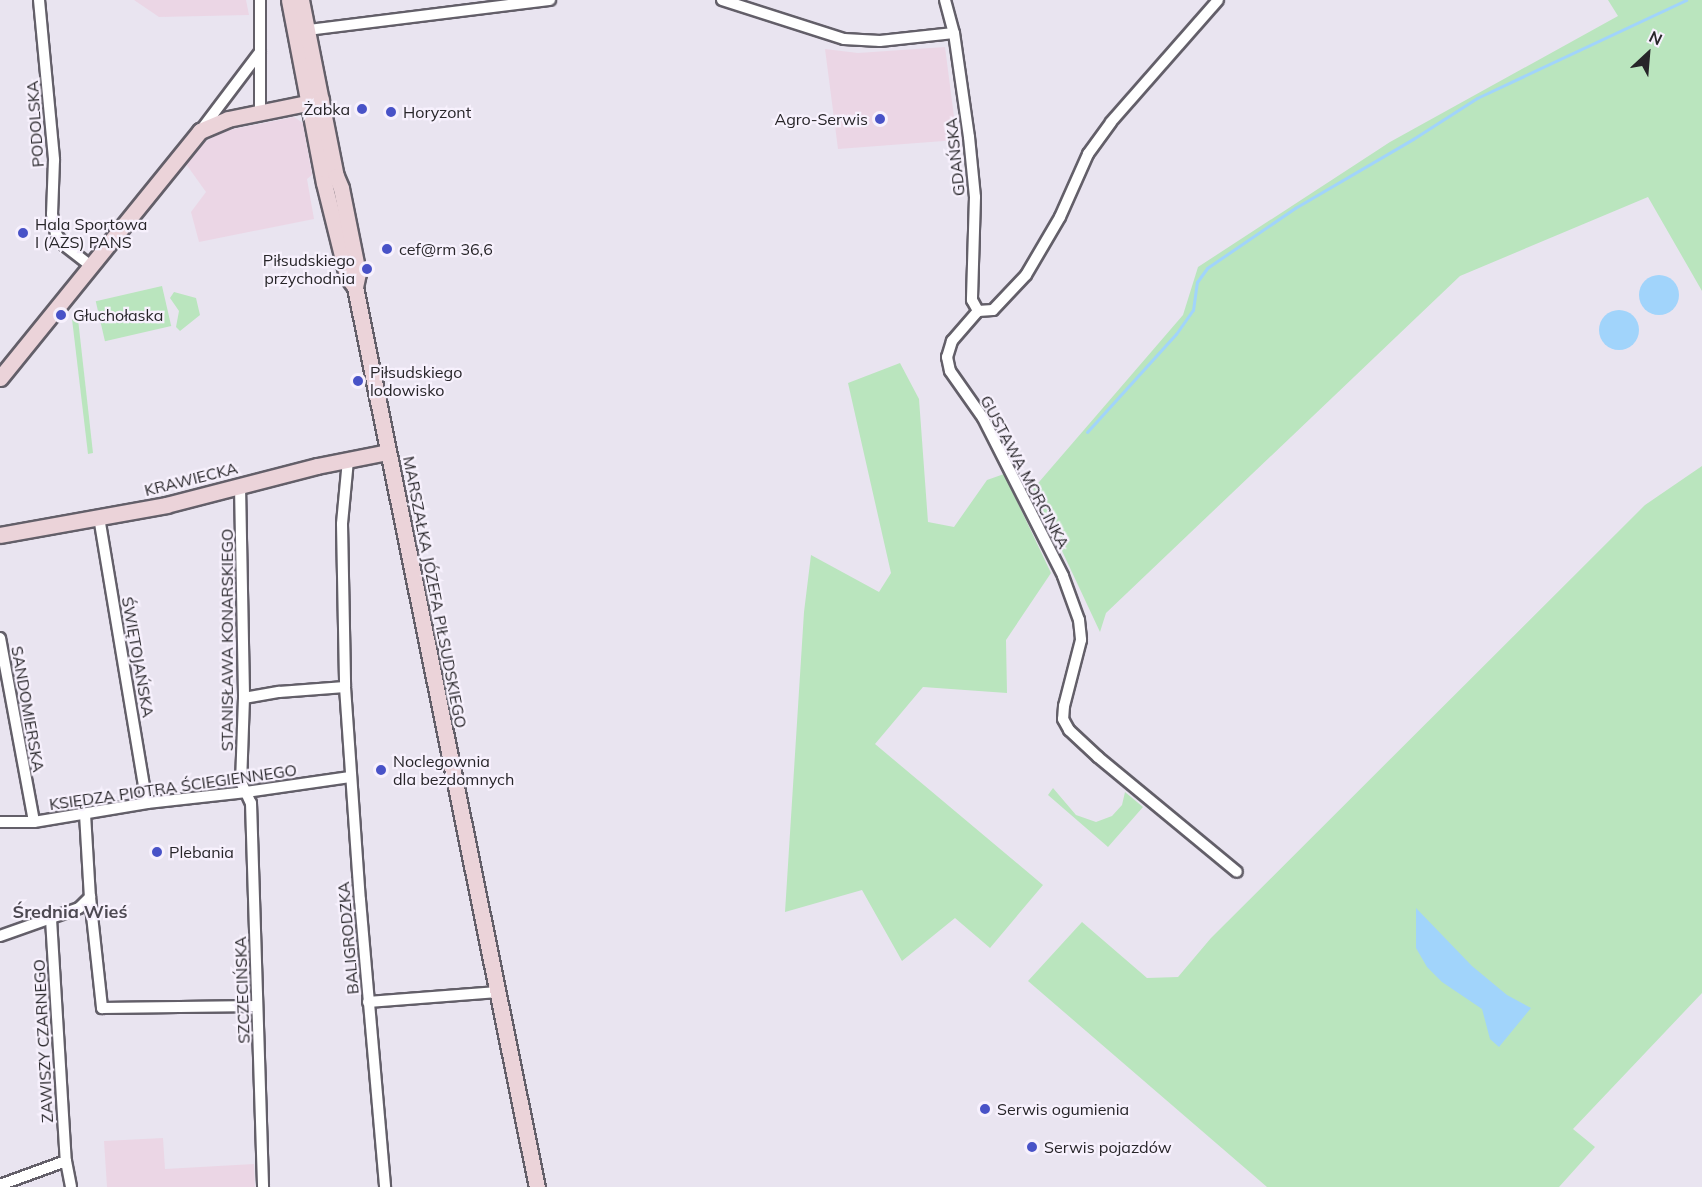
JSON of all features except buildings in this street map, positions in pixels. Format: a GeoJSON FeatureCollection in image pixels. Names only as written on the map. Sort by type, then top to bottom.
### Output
{"type":"FeatureCollection","features":[{"type":"Feature","properties":{"kind":"main road","name":"MARSZAŁKA JÓZEFA PIŁSUDSKIEGO"},"geometry":{"type":"LineString","coordinates":[[289,0],[300,30],[315,101],[358,273],[355,287],[537,1187]]}},
{"type":"Feature","properties":{"kind":"main road","name":"MARSZAŁKA JÓZEFA PIŁSUDSKIEGO"},"geometry":{"type":"LineString","coordinates":[[300,30],[301,0]]}},
{"type":"Feature","properties":{"kind":"main road"},"geometry":{"type":"LineString","coordinates":[[0,378],[200,131],[213,124],[260,111],[315,101]]}},
{"type":"Feature","properties":{"kind":"main road","name":"KRAWIECKA"},"geometry":{"type":"LineString","coordinates":[[0,535],[166,505],[388,452]]}},
{"type":"Feature","properties":{"kind":"street","name":"PODOLSKA"},"geometry":{"type":"LineString","coordinates":[[39,0],[54,160],[52,214],[56,234],[64,245],[90,266]]}},
{"type":"Feature","properties":{"kind":"street"},"geometry":{"type":"LineString","coordinates":[[260,0],[260,111]]}},
{"type":"Feature","properties":{"kind":"street"},"geometry":{"type":"LineString","coordinates":[[300,30],[550,0]]}},
{"type":"Feature","properties":{"kind":"street"},"geometry":{"type":"LineString","coordinates":[[722,0],[844,39],[880,41],[954,33]]}},
{"type":"Feature","properties":{"kind":"street","name":"GDAŃSKA"},"geometry":{"type":"LineString","coordinates":[[945,0],[954,33],[975,197],[972,300],[978,311]]}},
{"type":"Feature","properties":{"kind":"street","name":"GUSTAWA MORCINKA"},"geometry":{"type":"LineString","coordinates":[[1218,0],[1094,146],[1060,217],[1026,275],[993,310],[978,311],[952,341],[947,357],[950,371],[983,418],[1058,565],[1079,620],[1081,640],[1064,706],[1063,719],[1068,730],[1237,872]]}},
{"type":"Feature","properties":{"kind":"street"},"geometry":{"type":"LineString","coordinates":[[200,131],[260,51]]}},
{"type":"Feature","properties":{"kind":"street","name":"BALIGRODZKA"},"geometry":{"type":"LineString","coordinates":[[348,460],[342,524],[345,687],[350,777],[385,1187]]}},
{"type":"Feature","properties":{"kind":"street","name":"STANISŁAWA KONARSKIEGO"},"geometry":{"type":"LineString","coordinates":[[240,486],[244,698],[242,782],[246,792]]}},
{"type":"Feature","properties":{"kind":"street","name":"ŚWIĘTOJAŃSKA"},"geometry":{"type":"LineString","coordinates":[[99,518],[147,802]]}},
{"type":"Feature","properties":{"kind":"street","name":"SANDOMIERSKA"},"geometry":{"type":"LineString","coordinates":[[0,638],[34,822]]}},
{"type":"Feature","properties":{"kind":"street"},"geometry":{"type":"LineString","coordinates":[[244,698],[279,692],[345,687]]}},
{"type":"Feature","properties":{"kind":"street","name":"KSIĘDZA PIOTRA ŚCIEGIENNEGO"},"geometry":{"type":"LineString","coordinates":[[0,822],[34,822],[147,802],[246,792],[350,777]]}},
{"type":"Feature","properties":{"kind":"street","name":"SZCZECIŃSKA"},"geometry":{"type":"LineString","coordinates":[[246,792],[251,803],[263,1187]]}},
{"type":"Feature","properties":{"kind":"street"},"geometry":{"type":"LineString","coordinates":[[85,814],[90,897],[102,1008],[257,1006]]}},
{"type":"Feature","properties":{"kind":"street"},"geometry":{"type":"LineString","coordinates":[[0,936],[79,908],[90,897]]}},
{"type":"Feature","properties":{"kind":"street","name":"ZAWISZY CZARNEGO"},"geometry":{"type":"LineString","coordinates":[[51,919],[66,1161],[70,1187]]}},
{"type":"Feature","properties":{"kind":"street"},"geometry":{"type":"LineString","coordinates":[[369,1002],[498,992]]}},
{"type":"Feature","properties":{"kind":"street"},"geometry":{"type":"LineString","coordinates":[[0,1185],[66,1161]]}},
{"type":"Feature","properties":{"kind":"shaded area"},"geometry":{"type":"Polygon","coordinates":[[[134,0],[246,0],[249,15],[159,17],[134,0]]]}},
{"type":"Feature","properties":{"kind":"shaded area"},"geometry":{"type":"Polygon","coordinates":[[[945,47],[957,140],[838,149],[825,49],[858,53],[945,47]]]}},
{"type":"Feature","properties":{"kind":"shaded area"},"geometry":{"type":"Polygon","coordinates":[[[294,117],[303,123],[312,175],[307,179],[314,219],[199,242],[191,212],[206,192],[186,164],[203,143],[224,131],[294,117]]]}},
{"type":"Feature","properties":{"kind":"shaded area"},"geometry":{"type":"Polygon","coordinates":[[[163,1138],[165,1169],[254,1164],[255,1187],[107,1187],[104,1141],[163,1138]]]}},
{"type":"Feature","properties":{"kind":"green space"},"geometry":{"type":"Polygon","coordinates":[[[1608,0],[1702,0],[1702,291],[1648,197],[1460,276],[1106,613],[1100,632],[1033,489],[1183,315],[1198,267],[1390,142],[1618,16],[1608,0]]]}},
{"type":"Feature","properties":{"kind":"green space"},"geometry":{"type":"Polygon","coordinates":[[[162,286],[171,326],[105,341],[96,301],[162,286]]]}},
{"type":"Feature","properties":{"kind":"green space"},"geometry":{"type":"Polygon","coordinates":[[[174,292],[196,298],[200,315],[180,331],[176,327],[179,311],[170,298],[174,292]]]}},
{"type":"Feature","properties":{"kind":"green space"},"geometry":{"type":"Polygon","coordinates":[[[72,319],[78,319],[93,453],[88,454],[72,319]]]}},
{"type":"Feature","properties":{"kind":"green space"},"geometry":{"type":"Polygon","coordinates":[[[900,363],[919,399],[928,522],[954,527],[987,480],[1004,474],[1051,573],[1006,640],[1007,693],[923,687],[875,744],[1043,885],[990,948],[955,918],[902,961],[862,890],[785,912],[804,612],[811,555],[879,592],[891,573],[848,383],[900,363]]]}},
{"type":"Feature","properties":{"kind":"green space"},"geometry":{"type":"Polygon","coordinates":[[[1702,466],[1702,993],[1573,1129],[1595,1147],[1559,1187],[1267,1187],[1028,981],[1082,922],[1147,978],[1178,977],[1211,938],[1645,505],[1702,466]]]}},
{"type":"Feature","properties":{"kind":"green space"},"geometry":{"type":"Polygon","coordinates":[[[1053,788],[1076,815],[1096,822],[1112,816],[1122,805],[1125,792],[1143,807],[1108,847],[1048,795],[1053,788]]]}},
{"type":"Feature","properties":{"kind":"water"},"geometry":{"type":"Polygon","coordinates":[[[1659,275],[1667,276],[1673,281],[1678,287],[1678,303],[1673,309],[1667,314],[1659,315],[1651,314],[1645,309],[1640,303],[1639,295],[1640,287],[1645,281],[1651,276],[1659,275]]]}},
{"type":"Feature","properties":{"kind":"water"},"geometry":{"type":"Polygon","coordinates":[[[1619,310],[1627,311],[1633,316],[1638,322],[1638,338],[1633,344],[1627,349],[1619,350],[1611,349],[1605,344],[1600,338],[1599,330],[1600,322],[1605,316],[1611,311],[1619,310]]]}},
{"type":"Feature","properties":{"kind":"water"},"geometry":{"type":"Polygon","coordinates":[[[1416,908],[1472,966],[1507,995],[1531,1008],[1499,1047],[1490,1039],[1482,1009],[1442,982],[1427,967],[1416,948],[1416,908]]]}},
{"type":"Feature","properties":{"kind":"waterway"},"geometry":{"type":"LineString","coordinates":[[1087,432],[1176,334],[1193,310],[1197,282],[1207,268],[1295,208],[1413,139],[1477,98],[1686,0]]}},
{"type":"Feature","properties":{"kind":"place","name":"Żabka"},"geometry":{"type":"Point","coordinates":[362,109]}},
{"type":"Feature","properties":{"kind":"place","name":"Horyzont"},"geometry":{"type":"Point","coordinates":[391,112]}},
{"type":"Feature","properties":{"kind":"place","name":"Agro-Serwis"},"geometry":{"type":"Point","coordinates":[880,119]}},
{"type":"Feature","properties":{"kind":"place","name":"Hala Sportowa I (AZS) PANS"},"geometry":{"type":"Point","coordinates":[23,233]}},
{"type":"Feature","properties":{"kind":"place","name":"cef@rm 36,6"},"geometry":{"type":"Point","coordinates":[387,249]}},
{"type":"Feature","properties":{"kind":"place","name":"Piłsudskiego przychodnia"},"geometry":{"type":"Point","coordinates":[367,269]}},
{"type":"Feature","properties":{"kind":"place","name":"Głuchołaska"},"geometry":{"type":"Point","coordinates":[61,315]}},
{"type":"Feature","properties":{"kind":"place","name":"Piłsudskiego lodowisko"},"geometry":{"type":"Point","coordinates":[358,381]}},
{"type":"Feature","properties":{"kind":"place","name":"Noclegownia dla bezdomnych"},"geometry":{"type":"Point","coordinates":[381,770]}},
{"type":"Feature","properties":{"kind":"place","name":"Plebania"},"geometry":{"type":"Point","coordinates":[157,852]}},
{"type":"Feature","properties":{"kind":"place","name":"Serwis ogumienia"},"geometry":{"type":"Point","coordinates":[985,1109]}},
{"type":"Feature","properties":{"kind":"place","name":"Serwis pojazdów"},"geometry":{"type":"Point","coordinates":[1032,1147]}},
{"type":"Feature","properties":{"kind":"district","name":"Średnia Wieś"},"geometry":{"type":"Point","coordinates":[70,912]}}]}
